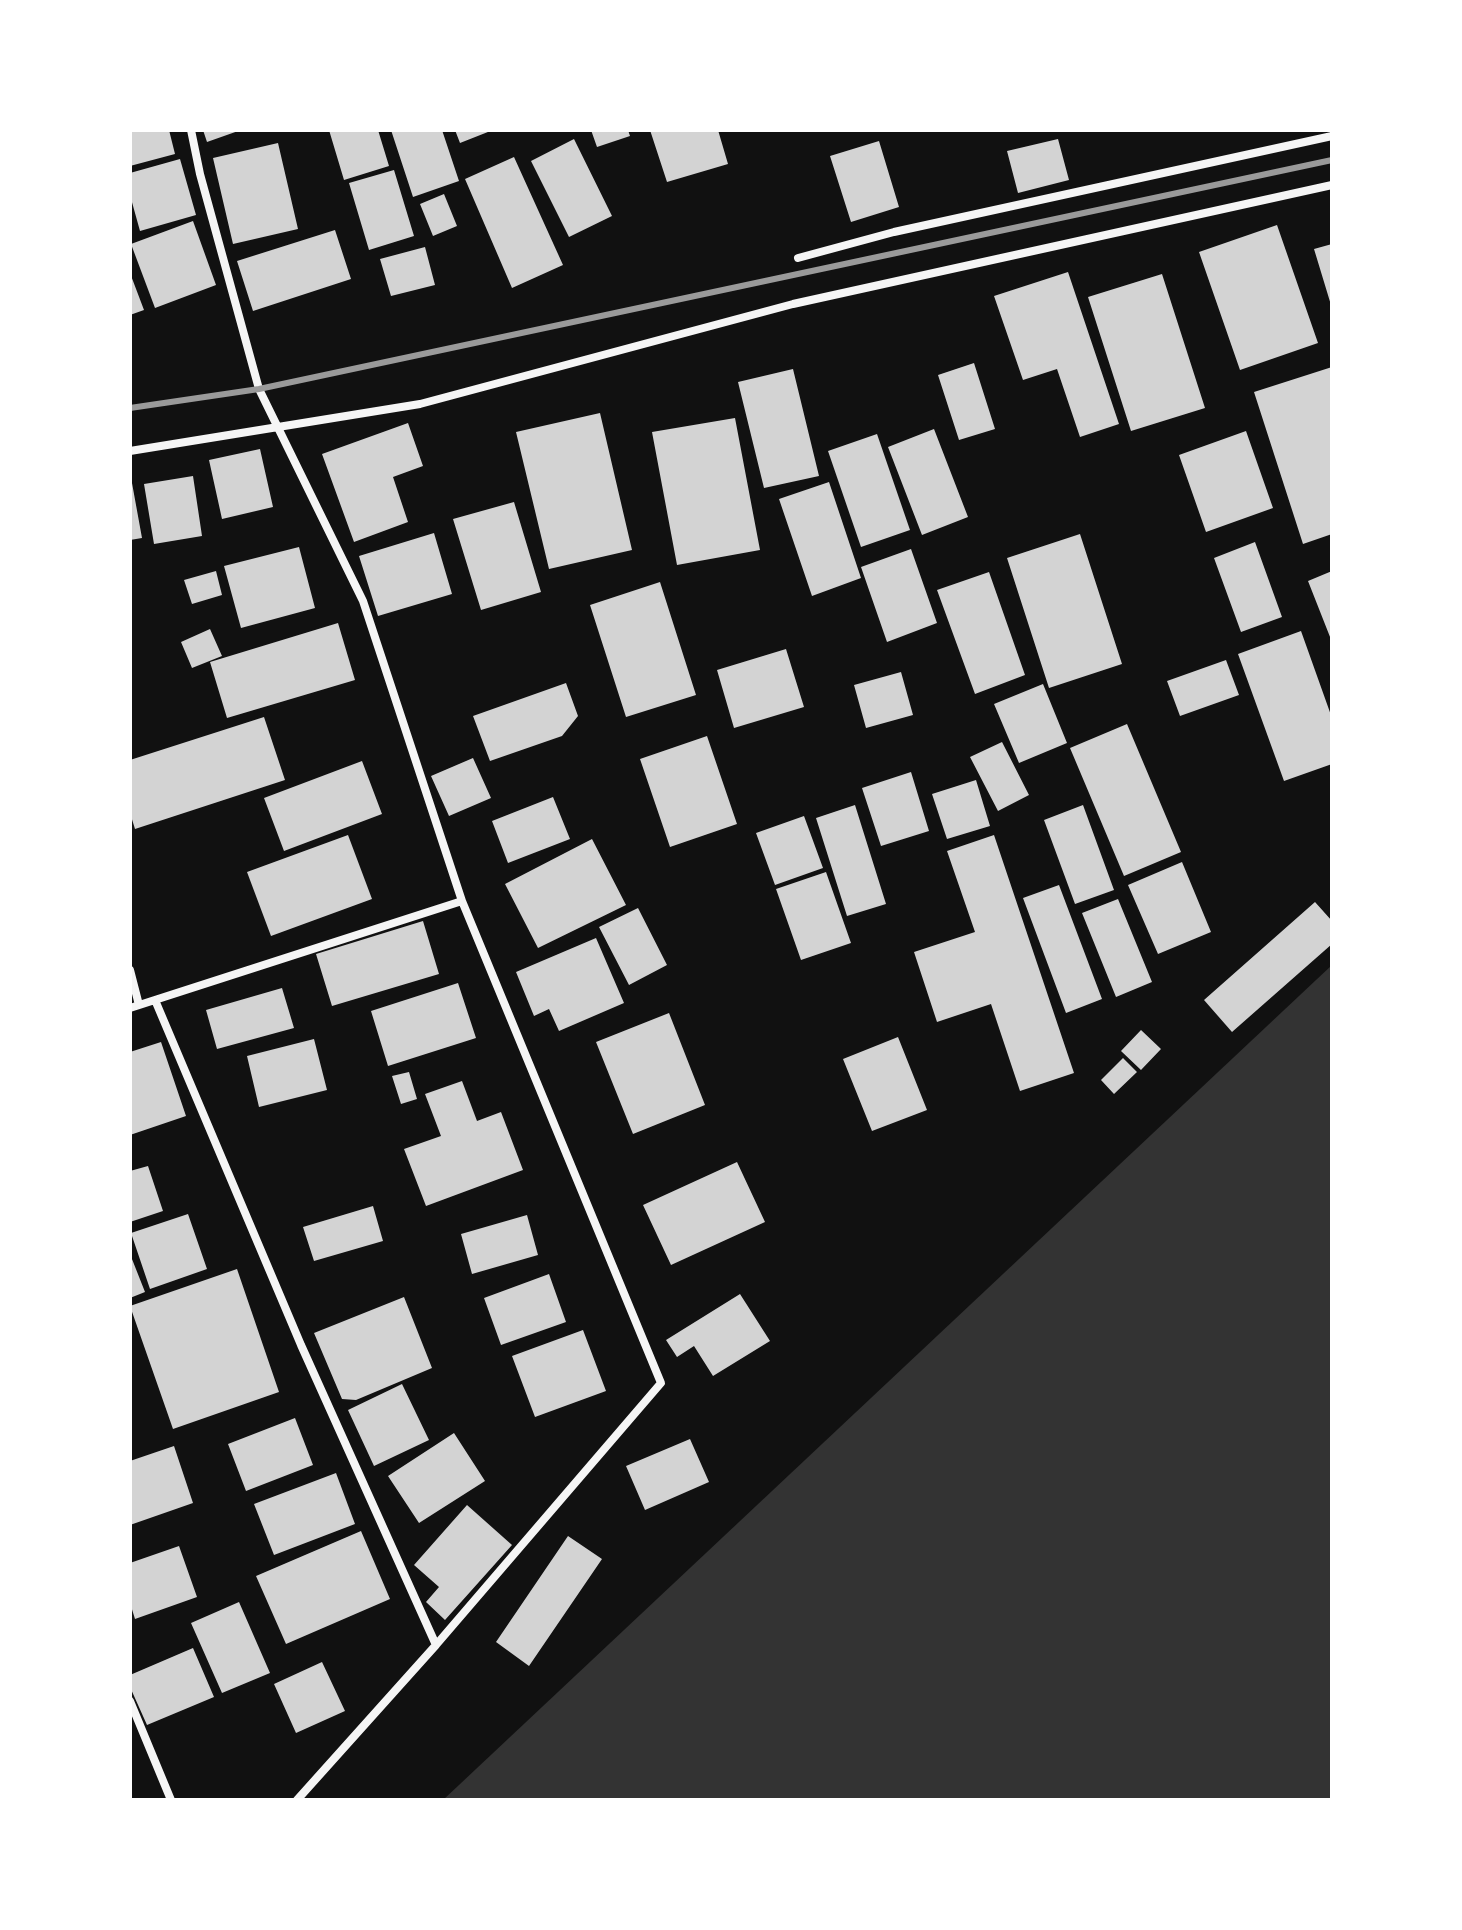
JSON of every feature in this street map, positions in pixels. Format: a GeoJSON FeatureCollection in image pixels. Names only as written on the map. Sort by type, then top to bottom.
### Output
{"type":"FeatureCollection","features":[{"type":"Feature","properties":{"kind":"street"},"geometry":{"type":"LineString","coordinates":[[191,130],[200,174],[259,389],[363,601],[462,901],[661,1383],[436,1645],[297,1800]]}},
{"type":"Feature","properties":{"kind":"street"},"geometry":{"type":"LineString","coordinates":[[798,258],[894,232],[1332,136]]}},
{"type":"Feature","properties":{"kind":"street"},"geometry":{"type":"LineString","coordinates":[[130,451],[420,404],[793,304],[1332,185]]}},
{"type":"Feature","properties":{"kind":"street"},"geometry":{"type":"LineString","coordinates":[[130,970],[134,1007],[462,901]]}},
{"type":"Feature","properties":{"kind":"street"},"geometry":{"type":"LineString","coordinates":[[155,1000],[301,1345],[436,1645]]}},
{"type":"Feature","properties":{"kind":"street"},"geometry":{"type":"LineString","coordinates":[[130,1701],[171,1800]]}},
{"type":"Feature","properties":{"kind":"shaded area"},"geometry":{"type":"Polygon","coordinates":[[[1332,965],[1332,1800],[443,1800],[1332,965]]]}},
{"type":"Feature","properties":{"kind":"building"},"geometry":{"type":"Polygon","coordinates":[[[130,130],[169,130],[175,154],[130,166],[130,130]]]}},
{"type":"Feature","properties":{"kind":"building"},"geometry":{"type":"Polygon","coordinates":[[[203,130],[241,130],[207,142],[203,130]]]}},
{"type":"Feature","properties":{"kind":"building"},"geometry":{"type":"Polygon","coordinates":[[[329,130],[378,130],[389,166],[344,180],[329,130]]]}},
{"type":"Feature","properties":{"kind":"building"},"geometry":{"type":"Polygon","coordinates":[[[391,130],[442,130],[459,181],[413,197],[391,130]]]}},
{"type":"Feature","properties":{"kind":"building"},"geometry":{"type":"Polygon","coordinates":[[[455,130],[493,130],[460,143],[455,130]]]}},
{"type":"Feature","properties":{"kind":"building"},"geometry":{"type":"Polygon","coordinates":[[[591,130],[628,130],[630,136],[597,147],[591,130]]]}},
{"type":"Feature","properties":{"kind":"building"},"geometry":{"type":"Polygon","coordinates":[[[650,130],[718,130],[728,164],[667,182],[650,130]]]}},
{"type":"Feature","properties":{"kind":"building"},"geometry":{"type":"Polygon","coordinates":[[[574,139],[612,216],[569,237],[531,161],[574,139]]]}},
{"type":"Feature","properties":{"kind":"building"},"geometry":{"type":"Polygon","coordinates":[[[1058,139],[1069,180],[1018,193],[1007,151],[1058,139]]]}},
{"type":"Feature","properties":{"kind":"building"},"geometry":{"type":"Polygon","coordinates":[[[879,141],[899,207],[851,222],[830,156],[879,141]]]}},
{"type":"Feature","properties":{"kind":"building"},"geometry":{"type":"Polygon","coordinates":[[[278,143],[298,229],[233,244],[213,158],[278,143]]]}},
{"type":"Feature","properties":{"kind":"building"},"geometry":{"type":"Polygon","coordinates":[[[514,157],[563,265],[512,288],[465,179],[514,157]]]}},
{"type":"Feature","properties":{"kind":"building"},"geometry":{"type":"Polygon","coordinates":[[[180,159],[196,215],[140,231],[130,195],[130,173],[180,159]]]}},
{"type":"Feature","properties":{"kind":"building"},"geometry":{"type":"Polygon","coordinates":[[[394,170],[414,236],[369,250],[349,183],[394,170]]]}},
{"type":"Feature","properties":{"kind":"building"},"geometry":{"type":"Polygon","coordinates":[[[444,194],[457,226],[433,236],[420,204],[444,194]]]}},
{"type":"Feature","properties":{"kind":"building"},"geometry":{"type":"Polygon","coordinates":[[[193,221],[216,285],[155,308],[131,244],[193,221]]]}},
{"type":"Feature","properties":{"kind":"building"},"geometry":{"type":"Polygon","coordinates":[[[1277,225],[1318,343],[1240,370],[1199,252],[1277,225]]]}},
{"type":"Feature","properties":{"kind":"building"},"geometry":{"type":"Polygon","coordinates":[[[335,230],[351,279],[253,311],[237,261],[335,230]]]}},
{"type":"Feature","properties":{"kind":"building"},"geometry":{"type":"Polygon","coordinates":[[[1332,244],[1332,305],[1331,305],[1314,249],[1332,244]]]}},
{"type":"Feature","properties":{"kind":"building"},"geometry":{"type":"Polygon","coordinates":[[[425,247],[435,285],[391,296],[380,259],[425,247]]]}},
{"type":"Feature","properties":{"kind":"building"},"geometry":{"type":"Polygon","coordinates":[[[1068,272],[1119,424],[1080,437],[1057,369],[1023,380],[994,296],[1068,272]]]}},
{"type":"Feature","properties":{"kind":"building"},"geometry":{"type":"Polygon","coordinates":[[[130,273],[144,310],[130,315],[130,273]]]}},
{"type":"Feature","properties":{"kind":"building"},"geometry":{"type":"Polygon","coordinates":[[[1162,274],[1205,408],[1131,431],[1088,297],[1162,274]]]}},
{"type":"Feature","properties":{"kind":"building"},"geometry":{"type":"Polygon","coordinates":[[[974,363],[995,429],[959,440],[938,375],[974,363]]]}},
{"type":"Feature","properties":{"kind":"building"},"geometry":{"type":"Polygon","coordinates":[[[1332,367],[1332,534],[1303,544],[1254,392],[1332,367]]]}},
{"type":"Feature","properties":{"kind":"building"},"geometry":{"type":"Polygon","coordinates":[[[793,369],[819,476],[764,488],[738,382],[793,369]]]}},
{"type":"Feature","properties":{"kind":"building"},"geometry":{"type":"Polygon","coordinates":[[[600,413],[632,550],[549,569],[516,432],[600,413]]]}},
{"type":"Feature","properties":{"kind":"building"},"geometry":{"type":"Polygon","coordinates":[[[735,418],[760,550],[677,565],[652,432],[735,418]]]}},
{"type":"Feature","properties":{"kind":"building"},"geometry":{"type":"Polygon","coordinates":[[[408,423],[423,466],[393,477],[408,522],[354,542],[322,454],[408,423]]]}},
{"type":"Feature","properties":{"kind":"building"},"geometry":{"type":"Polygon","coordinates":[[[934,429],[968,517],[922,535],[888,447],[934,429]]]}},
{"type":"Feature","properties":{"kind":"building"},"geometry":{"type":"Polygon","coordinates":[[[1246,431],[1273,508],[1206,532],[1179,455],[1246,431]]]}},
{"type":"Feature","properties":{"kind":"building"},"geometry":{"type":"Polygon","coordinates":[[[877,434],[910,530],[861,547],[828,451],[877,434]]]}},
{"type":"Feature","properties":{"kind":"building"},"geometry":{"type":"Polygon","coordinates":[[[260,449],[273,507],[222,519],[209,460],[260,449]]]}},
{"type":"Feature","properties":{"kind":"building"},"geometry":{"type":"Polygon","coordinates":[[[130,472],[142,538],[130,540],[130,472]]]}},
{"type":"Feature","properties":{"kind":"building"},"geometry":{"type":"Polygon","coordinates":[[[193,476],[202,536],[154,544],[144,484],[193,476]]]}},
{"type":"Feature","properties":{"kind":"building"},"geometry":{"type":"Polygon","coordinates":[[[829,482],[861,578],[812,596],[779,499],[829,482]]]}},
{"type":"Feature","properties":{"kind":"building"},"geometry":{"type":"Polygon","coordinates":[[[514,502],[541,592],[481,610],[453,519],[514,502]]]}},
{"type":"Feature","properties":{"kind":"building"},"geometry":{"type":"Polygon","coordinates":[[[434,533],[452,594],[378,616],[359,556],[434,533]]]}},
{"type":"Feature","properties":{"kind":"building"},"geometry":{"type":"Polygon","coordinates":[[[1080,534],[1122,664],[1049,688],[1007,558],[1080,534]]]}},
{"type":"Feature","properties":{"kind":"building"},"geometry":{"type":"Polygon","coordinates":[[[1255,542],[1282,617],[1241,632],[1214,558],[1255,542]]]}},
{"type":"Feature","properties":{"kind":"building"},"geometry":{"type":"Polygon","coordinates":[[[299,547],[315,608],[241,628],[224,566],[299,547]]]}},
{"type":"Feature","properties":{"kind":"building"},"geometry":{"type":"Polygon","coordinates":[[[911,549],[937,623],[887,642],[861,567],[911,549]]]}},
{"type":"Feature","properties":{"kind":"building"},"geometry":{"type":"Polygon","coordinates":[[[216,571],[222,595],[192,604],[184,580],[216,571]]]}},
{"type":"Feature","properties":{"kind":"building"},"geometry":{"type":"Polygon","coordinates":[[[1332,571],[1332,642],[1308,581],[1332,571]]]}},
{"type":"Feature","properties":{"kind":"building"},"geometry":{"type":"Polygon","coordinates":[[[989,572],[1025,675],[975,694],[937,590],[989,572]]]}},
{"type":"Feature","properties":{"kind":"building"},"geometry":{"type":"Polygon","coordinates":[[[660,582],[696,695],[626,717],[590,605],[660,582]]]}},
{"type":"Feature","properties":{"kind":"building"},"geometry":{"type":"Polygon","coordinates":[[[338,623],[355,680],[227,718],[210,662],[338,623]]]}},
{"type":"Feature","properties":{"kind":"building"},"geometry":{"type":"Polygon","coordinates":[[[210,629],[222,656],[192,668],[181,642],[210,629]]]}},
{"type":"Feature","properties":{"kind":"building"},"geometry":{"type":"Polygon","coordinates":[[[1301,631],[1332,718],[1332,764],[1284,781],[1238,654],[1301,631]]]}},
{"type":"Feature","properties":{"kind":"building"},"geometry":{"type":"Polygon","coordinates":[[[786,649],[804,707],[734,728],[717,670],[786,649]]]}},
{"type":"Feature","properties":{"kind":"building"},"geometry":{"type":"Polygon","coordinates":[[[1226,660],[1239,695],[1180,716],[1167,681],[1226,660]]]}},
{"type":"Feature","properties":{"kind":"building"},"geometry":{"type":"Polygon","coordinates":[[[901,672],[913,715],[866,728],[854,685],[901,672]]]}},
{"type":"Feature","properties":{"kind":"building"},"geometry":{"type":"Polygon","coordinates":[[[566,683],[578,716],[562,736],[490,761],[473,716],[566,683]]]}},
{"type":"Feature","properties":{"kind":"building"},"geometry":{"type":"Polygon","coordinates":[[[1043,684],[1067,743],[1019,763],[994,704],[1043,684]]]}},
{"type":"Feature","properties":{"kind":"building"},"geometry":{"type":"Polygon","coordinates":[[[264,717],[285,780],[135,829],[130,813],[130,760],[264,717]]]}},
{"type":"Feature","properties":{"kind":"building"},"geometry":{"type":"Polygon","coordinates":[[[1127,724],[1181,852],[1124,876],[1070,748],[1127,724]]]}},
{"type":"Feature","properties":{"kind":"building"},"geometry":{"type":"Polygon","coordinates":[[[707,736],[737,824],[670,847],[640,759],[707,736]]]}},
{"type":"Feature","properties":{"kind":"building"},"geometry":{"type":"Polygon","coordinates":[[[1002,742],[1029,795],[998,811],[970,757],[1002,742]]]}},
{"type":"Feature","properties":{"kind":"building"},"geometry":{"type":"Polygon","coordinates":[[[473,758],[491,798],[449,816],[431,776],[473,758]]]}},
{"type":"Feature","properties":{"kind":"building"},"geometry":{"type":"Polygon","coordinates":[[[362,761],[382,814],[284,851],[264,798],[362,761]]]}},
{"type":"Feature","properties":{"kind":"building"},"geometry":{"type":"Polygon","coordinates":[[[911,772],[929,831],[881,846],[862,788],[911,772]]]}},
{"type":"Feature","properties":{"kind":"building"},"geometry":{"type":"Polygon","coordinates":[[[976,780],[990,826],[947,839],[932,794],[976,780]]]}},
{"type":"Feature","properties":{"kind":"building"},"geometry":{"type":"Polygon","coordinates":[[[553,797],[570,839],[508,863],[492,821],[553,797]]]}},
{"type":"Feature","properties":{"kind":"building"},"geometry":{"type":"Polygon","coordinates":[[[855,805],[886,904],[847,916],[816,818],[855,805]]]}},
{"type":"Feature","properties":{"kind":"building"},"geometry":{"type":"Polygon","coordinates":[[[1083,805],[1114,890],[1075,904],[1044,820],[1083,805]]]}},
{"type":"Feature","properties":{"kind":"building"},"geometry":{"type":"Polygon","coordinates":[[[804,816],[823,868],[775,885],[756,833],[804,816]]]}},
{"type":"Feature","properties":{"kind":"building"},"geometry":{"type":"Polygon","coordinates":[[[348,835],[372,899],[271,936],[247,872],[348,835]]]}},
{"type":"Feature","properties":{"kind":"building"},"geometry":{"type":"Polygon","coordinates":[[[994,835],[1074,1073],[1020,1091],[991,1004],[937,1022],[914,952],[975,932],[947,851],[994,835]]]}},
{"type":"Feature","properties":{"kind":"building"},"geometry":{"type":"Polygon","coordinates":[[[592,839],[626,905],[538,948],[505,884],[592,839]]]}},
{"type":"Feature","properties":{"kind":"building"},"geometry":{"type":"Polygon","coordinates":[[[1182,862],[1211,932],[1158,954],[1128,885],[1182,862]]]}},
{"type":"Feature","properties":{"kind":"building"},"geometry":{"type":"Polygon","coordinates":[[[826,872],[851,943],[801,960],[776,889],[826,872]]]}},
{"type":"Feature","properties":{"kind":"building"},"geometry":{"type":"Polygon","coordinates":[[[1059,885],[1102,999],[1066,1013],[1023,898],[1059,885]]]}},
{"type":"Feature","properties":{"kind":"building"},"geometry":{"type":"Polygon","coordinates":[[[1118,899],[1152,982],[1116,997],[1082,913],[1118,899]]]}},
{"type":"Feature","properties":{"kind":"building"},"geometry":{"type":"Polygon","coordinates":[[[1315,902],[1332,921],[1332,944],[1232,1032],[1204,1000],[1315,902]]]}},
{"type":"Feature","properties":{"kind":"building"},"geometry":{"type":"Polygon","coordinates":[[[638,908],[667,965],[629,985],[599,927],[638,908]]]}},
{"type":"Feature","properties":{"kind":"building"},"geometry":{"type":"Polygon","coordinates":[[[423,921],[439,974],[332,1006],[316,954],[423,921]]]}},
{"type":"Feature","properties":{"kind":"building"},"geometry":{"type":"Polygon","coordinates":[[[596,938],[624,1003],[559,1031],[549,1009],[534,1016],[516,972],[596,938]]]}},
{"type":"Feature","properties":{"kind":"building"},"geometry":{"type":"Polygon","coordinates":[[[458,983],[476,1038],[388,1066],[371,1011],[458,983]]]}},
{"type":"Feature","properties":{"kind":"building"},"geometry":{"type":"Polygon","coordinates":[[[282,988],[294,1028],[217,1049],[206,1010],[282,988]]]}},
{"type":"Feature","properties":{"kind":"building"},"geometry":{"type":"Polygon","coordinates":[[[669,1013],[705,1105],[633,1134],[596,1042],[669,1013]]]}},
{"type":"Feature","properties":{"kind":"building"},"geometry":{"type":"Polygon","coordinates":[[[1141,1030],[1161,1049],[1141,1070],[1121,1051],[1141,1030]]]}},
{"type":"Feature","properties":{"kind":"building"},"geometry":{"type":"Polygon","coordinates":[[[898,1037],[927,1110],[872,1131],[843,1059],[898,1037]]]}},
{"type":"Feature","properties":{"kind":"building"},"geometry":{"type":"Polygon","coordinates":[[[314,1039],[327,1090],[259,1107],[247,1056],[314,1039]]]}},
{"type":"Feature","properties":{"kind":"building"},"geometry":{"type":"Polygon","coordinates":[[[161,1042],[186,1116],[130,1135],[130,1052],[161,1042]]]}},
{"type":"Feature","properties":{"kind":"building"},"geometry":{"type":"Polygon","coordinates":[[[1123,1058],[1137,1072],[1114,1094],[1101,1080],[1123,1058]]]}},
{"type":"Feature","properties":{"kind":"building"},"geometry":{"type":"Polygon","coordinates":[[[409,1072],[417,1099],[401,1104],[392,1076],[409,1072]]]}},
{"type":"Feature","properties":{"kind":"building"},"geometry":{"type":"Polygon","coordinates":[[[462,1081],[477,1121],[501,1112],[523,1170],[426,1206],[404,1149],[441,1136],[425,1094],[462,1081]]]}},
{"type":"Feature","properties":{"kind":"building"},"geometry":{"type":"Polygon","coordinates":[[[737,1162],[765,1222],[671,1265],[643,1205],[737,1162]]]}},
{"type":"Feature","properties":{"kind":"building"},"geometry":{"type":"Polygon","coordinates":[[[148,1166],[163,1211],[130,1222],[130,1171],[148,1166]]]}},
{"type":"Feature","properties":{"kind":"building"},"geometry":{"type":"Polygon","coordinates":[[[373,1206],[383,1241],[314,1261],[303,1227],[373,1206]]]}},
{"type":"Feature","properties":{"kind":"building"},"geometry":{"type":"Polygon","coordinates":[[[188,1214],[207,1269],[150,1289],[131,1233],[188,1214]]]}},
{"type":"Feature","properties":{"kind":"building"},"geometry":{"type":"Polygon","coordinates":[[[527,1215],[538,1255],[472,1274],[461,1234],[527,1215]]]}},
{"type":"Feature","properties":{"kind":"building"},"geometry":{"type":"Polygon","coordinates":[[[130,1254],[145,1292],[130,1298],[130,1254]]]}},
{"type":"Feature","properties":{"kind":"building"},"geometry":{"type":"Polygon","coordinates":[[[237,1269],[279,1392],[173,1429],[130,1306],[237,1269]]]}},
{"type":"Feature","properties":{"kind":"building"},"geometry":{"type":"Polygon","coordinates":[[[549,1274],[566,1322],[501,1345],[484,1298],[549,1274]]]}},
{"type":"Feature","properties":{"kind":"building"},"geometry":{"type":"Polygon","coordinates":[[[740,1294],[770,1341],[713,1376],[694,1346],[677,1357],[666,1340],[740,1294]]]}},
{"type":"Feature","properties":{"kind":"building"},"geometry":{"type":"Polygon","coordinates":[[[404,1297],[432,1368],[356,1400],[342,1399],[314,1333],[404,1297]]]}},
{"type":"Feature","properties":{"kind":"building"},"geometry":{"type":"Polygon","coordinates":[[[583,1330],[606,1391],[535,1417],[512,1356],[583,1330]]]}},
{"type":"Feature","properties":{"kind":"building"},"geometry":{"type":"Polygon","coordinates":[[[402,1384],[429,1440],[374,1466],[348,1410],[402,1384]]]}},
{"type":"Feature","properties":{"kind":"building"},"geometry":{"type":"Polygon","coordinates":[[[295,1418],[313,1465],[246,1491],[228,1444],[295,1418]]]}},
{"type":"Feature","properties":{"kind":"building"},"geometry":{"type":"Polygon","coordinates":[[[454,1433],[485,1481],[419,1523],[388,1476],[454,1433]]]}},
{"type":"Feature","properties":{"kind":"building"},"geometry":{"type":"Polygon","coordinates":[[[690,1439],[709,1482],[645,1510],[626,1466],[690,1439]]]}},
{"type":"Feature","properties":{"kind":"building"},"geometry":{"type":"Polygon","coordinates":[[[174,1446],[193,1503],[130,1525],[130,1461],[174,1446]]]}},
{"type":"Feature","properties":{"kind":"building"},"geometry":{"type":"Polygon","coordinates":[[[336,1473],[355,1524],[274,1555],[254,1504],[336,1473]]]}},
{"type":"Feature","properties":{"kind":"building"},"geometry":{"type":"Polygon","coordinates":[[[467,1505],[512,1545],[445,1620],[426,1602],[439,1587],[414,1565],[467,1505]]]}},
{"type":"Feature","properties":{"kind":"building"},"geometry":{"type":"Polygon","coordinates":[[[361,1531],[390,1599],[286,1644],[256,1576],[361,1531]]]}},
{"type":"Feature","properties":{"kind":"building"},"geometry":{"type":"Polygon","coordinates":[[[568,1536],[602,1559],[529,1666],[496,1642],[568,1536]]]}},
{"type":"Feature","properties":{"kind":"building"},"geometry":{"type":"Polygon","coordinates":[[[179,1546],[197,1597],[135,1619],[130,1603],[130,1563],[179,1546]]]}},
{"type":"Feature","properties":{"kind":"building"},"geometry":{"type":"Polygon","coordinates":[[[239,1602],[270,1673],[222,1693],[191,1623],[239,1602]]]}},
{"type":"Feature","properties":{"kind":"building"},"geometry":{"type":"Polygon","coordinates":[[[193,1648],[214,1697],[147,1725],[130,1687],[130,1675],[193,1648]]]}},
{"type":"Feature","properties":{"kind":"building"},"geometry":{"type":"Polygon","coordinates":[[[322,1662],[345,1711],[296,1733],[274,1684],[322,1662]]]}},
{"type":"Feature","properties":{"kind":"railway"},"geometry":{"type":"LineString","coordinates":[[130,408],[259,389],[1332,160]]}}]}
